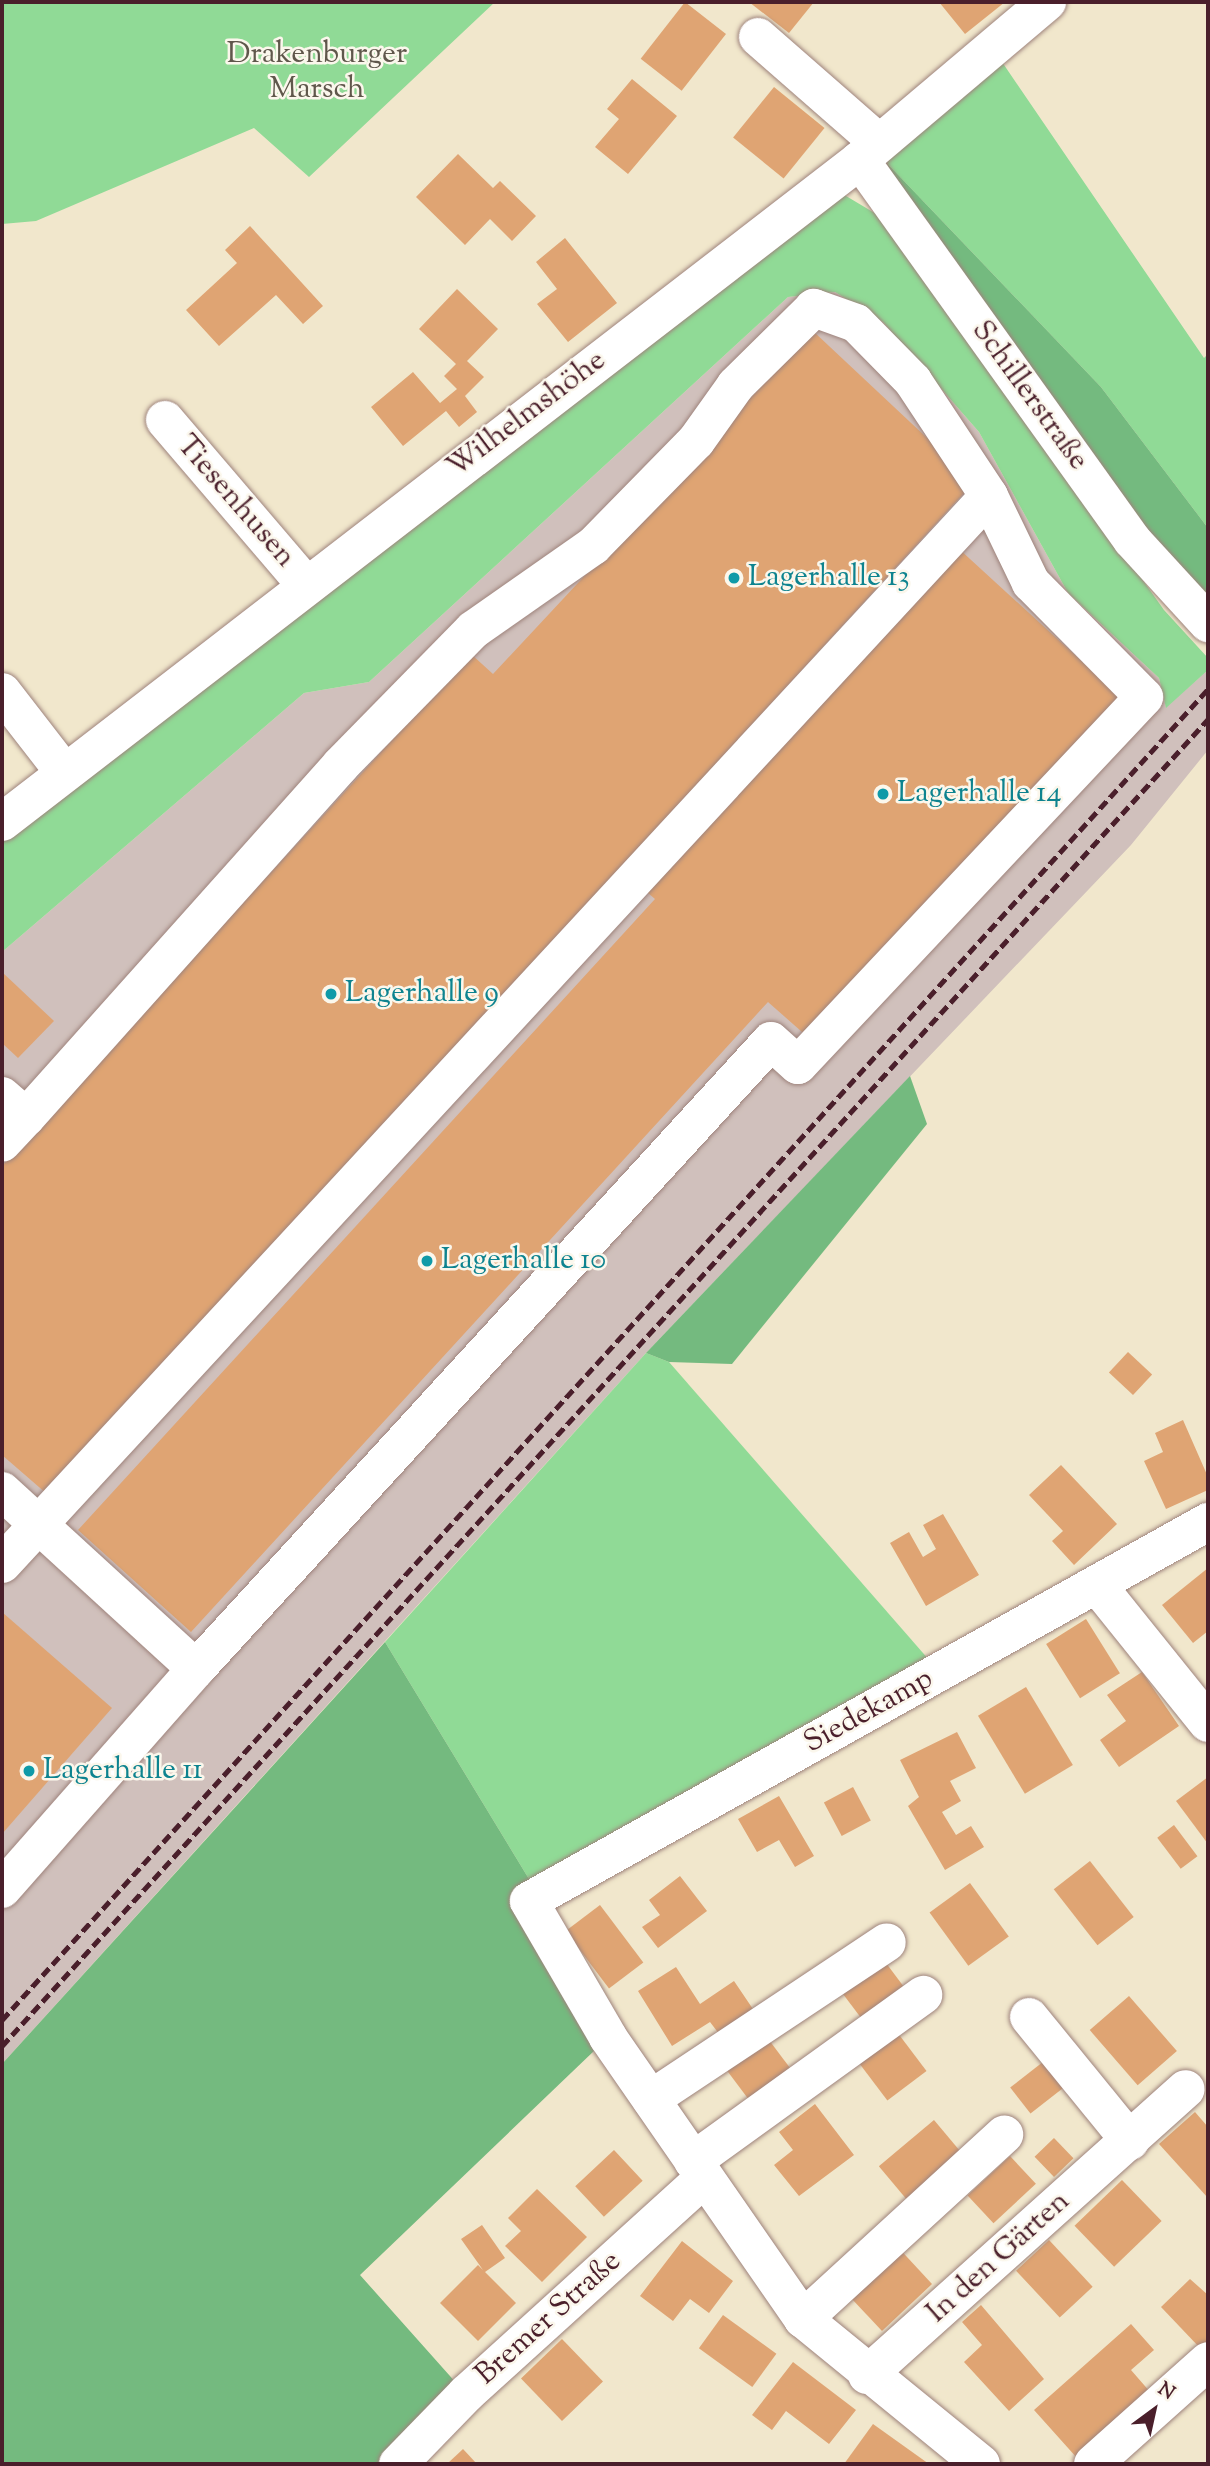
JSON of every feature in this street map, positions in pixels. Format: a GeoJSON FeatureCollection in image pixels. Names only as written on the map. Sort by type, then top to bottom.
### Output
{"type":"FeatureCollection","features":[{"type":"Feature","properties":{"kind":"street","name":"Wilhelmshöhe"},"geometry":{"type":"LineString","coordinates":[[2,822],[305,584],[870,151],[1047,2]]}},
{"type":"Feature","properties":{"kind":"street","name":"Schillerstraße"},"geometry":{"type":"LineString","coordinates":[[758,37],[870,151],[1132,540],[1208,623]]}},
{"type":"Feature","properties":{"kind":"street"},"geometry":{"type":"LineString","coordinates":[[2,1889],[196,1669],[771,1041],[798,1065],[1144,697],[1031,583],[989,496],[913,381],[856,323],[814,308],[754,366],[696,441],[593,546],[464,640],[341,765],[10,1119]]}},
{"type":"Feature","properties":{"kind":"street","name":"Tiesenhusen"},"geometry":{"type":"LineString","coordinates":[[165,420],[305,584]]}},
{"type":"Feature","properties":{"kind":"street"},"geometry":{"type":"LineString","coordinates":[[2,1564],[989,496]]}},
{"type":"Feature","properties":{"kind":"street"},"geometry":{"type":"LineString","coordinates":[[2,692],[64,772]]}},
{"type":"Feature","properties":{"kind":"street"},"geometry":{"type":"LineString","coordinates":[[2,1491],[196,1669]]}},
{"type":"Feature","properties":{"kind":"street","name":"Siedekamp"},"geometry":{"type":"LineString","coordinates":[[651,2099],[608,2037],[529,1901],[1208,1522]]}},
{"type":"Feature","properties":{"kind":"street"},"geometry":{"type":"LineString","coordinates":[[1097,1585],[1208,1723]]}},
{"type":"Feature","properties":{"kind":"street"},"geometry":{"type":"LineString","coordinates":[[887,1942],[651,2099],[803,2319],[867,2375],[981,2464]]}},
{"type":"Feature","properties":{"kind":"street","name":"Bremer Straße"},"geometry":{"type":"LineString","coordinates":[[398,2464],[699,2170],[923,1995]]}},
{"type":"Feature","properties":{"kind":"street"},"geometry":{"type":"LineString","coordinates":[[1029,2017],[1130,2141]]}},
{"type":"Feature","properties":{"kind":"street","name":"In den Gärten"},"geometry":{"type":"LineString","coordinates":[[867,2375],[1186,2089]]}},
{"type":"Feature","properties":{"kind":"street"},"geometry":{"type":"LineString","coordinates":[[803,2319],[1004,2135]]}},
{"type":"Feature","properties":{"kind":"street"},"geometry":{"type":"LineString","coordinates":[[1093,2464],[1208,2361]]}},
{"type":"Feature","properties":{"kind":"shaded area"},"geometry":{"type":"Polygon","coordinates":[[[835,292],[883,322],[979,432],[1068,593],[1159,678],[1166,707],[1208,670],[1208,750],[1131,845],[646,1353],[2,2064],[2,952],[304,693],[369,682],[788,297],[835,292]]]}},
{"type":"Feature","properties":{"kind":"green space","name":"Drakenburger Marsch"},"geometry":{"type":"Polygon","coordinates":[[[2,2],[495,2],[309,177],[254,128],[36,221],[2,224],[2,2]]]}},
{"type":"Feature","properties":{"kind":"green space"},"geometry":{"type":"Polygon","coordinates":[[[1000,59],[1204,358],[1208,354],[1208,528],[1101,387],[883,159],[1000,59]]]}},
{"type":"Feature","properties":{"kind":"green space"},"geometry":{"type":"Polygon","coordinates":[[[883,159],[1101,387],[1208,528],[1208,606],[1149,545],[883,159]]]}},
{"type":"Feature","properties":{"kind":"green space"},"geometry":{"type":"Polygon","coordinates":[[[841,193],[888,221],[1164,610],[1208,658],[1208,670],[1166,708],[1159,678],[1068,593],[979,432],[883,322],[835,292],[788,297],[369,682],[304,693],[2,952],[2,842],[317,590],[841,193]]]}},
{"type":"Feature","properties":{"kind":"green space"},"geometry":{"type":"Polygon","coordinates":[[[910,1076],[927,1124],[732,1364],[669,1362],[646,1353],[910,1076]]]}},
{"type":"Feature","properties":{"kind":"green space"},"geometry":{"type":"Polygon","coordinates":[[[646,1353],[669,1362],[930,1661],[532,1884],[385,1642],[646,1353]]]}},
{"type":"Feature","properties":{"kind":"green space"},"geometry":{"type":"Polygon","coordinates":[[[385,1642],[532,1884],[595,2050],[360,2275],[466,2394],[398,2464],[2,2464],[2,2064],[385,1642]]]}},
{"type":"Feature","properties":{"kind":"building"},"geometry":{"type":"Polygon","coordinates":[[[685,2],[726,34],[682,91],[641,59],[685,2]]]}},
{"type":"Feature","properties":{"kind":"building"},"geometry":{"type":"Polygon","coordinates":[[[749,2],[814,2],[789,33],[749,2]]]}},
{"type":"Feature","properties":{"kind":"building"},"geometry":{"type":"Polygon","coordinates":[[[939,2],[1005,2],[965,34],[939,2]]]}},
{"type":"Feature","properties":{"kind":"building"},"geometry":{"type":"Polygon","coordinates":[[[632,79],[677,116],[628,174],[595,147],[619,119],[607,109],[632,79]]]}},
{"type":"Feature","properties":{"kind":"building"},"geometry":{"type":"Polygon","coordinates":[[[774,87],[825,128],[784,178],[733,138],[774,87]]]}},
{"type":"Feature","properties":{"kind":"building"},"geometry":{"type":"Polygon","coordinates":[[[458,154],[493,188],[500,181],[536,216],[512,241],[490,219],[465,245],[416,197],[458,154]]]}},
{"type":"Feature","properties":{"kind":"building"},"geometry":{"type":"Polygon","coordinates":[[[250,226],[323,306],[303,324],[276,295],[219,346],[186,310],[237,263],[225,250],[250,226]]]}},
{"type":"Feature","properties":{"kind":"building"},"geometry":{"type":"Polygon","coordinates":[[[565,238],[617,303],[568,342],[537,304],[557,289],[536,262],[565,238]]]}},
{"type":"Feature","properties":{"kind":"building"},"geometry":{"type":"Polygon","coordinates":[[[457,289],[498,329],[467,361],[484,377],[465,396],[477,412],[459,427],[446,411],[403,446],[371,407],[413,372],[440,403],[457,389],[444,376],[456,364],[419,329],[457,289]]]}},
{"type":"Feature","properties":{"kind":"building","name":"Lagerhalle 9"},"geometry":{"type":"Polygon","coordinates":[[[813,331],[974,482],[47,1494],[2,1455],[2,1166],[471,654],[493,674],[813,331]]]}},
{"type":"Feature","properties":{"kind":"building"},"geometry":{"type":"Polygon","coordinates":[[[958,548],[1124,700],[810,1039],[768,1002],[191,1632],[78,1530],[655,899],[641,887],[958,548]]]}},
{"type":"Feature","properties":{"kind":"building"},"geometry":{"type":"Polygon","coordinates":[[[2,972],[54,1021],[18,1058],[2,1043],[2,972]]]}},
{"type":"Feature","properties":{"kind":"building"},"geometry":{"type":"Polygon","coordinates":[[[1128,1352],[1152,1375],[1133,1395],[1109,1372],[1128,1352]]]}},
{"type":"Feature","properties":{"kind":"building"},"geometry":{"type":"Polygon","coordinates":[[[1183,1420],[1208,1477],[1208,1490],[1166,1509],[1144,1461],[1163,1452],[1155,1433],[1183,1420]]]}},
{"type":"Feature","properties":{"kind":"building"},"geometry":{"type":"Polygon","coordinates":[[[1061,1465],[1117,1524],[1074,1565],[1052,1541],[1063,1531],[1029,1495],[1061,1465]]]}},
{"type":"Feature","properties":{"kind":"building"},"geometry":{"type":"Polygon","coordinates":[[[943,1514],[979,1575],[926,1606],[890,1543],[909,1532],[923,1557],[936,1549],[923,1525],[943,1514]]]}},
{"type":"Feature","properties":{"kind":"building"},"geometry":{"type":"Polygon","coordinates":[[[1208,1568],[1208,1631],[1193,1643],[1162,1605],[1208,1568]]]}},
{"type":"Feature","properties":{"kind":"building","name":"Lagerhalle 11"},"geometry":{"type":"Polygon","coordinates":[[[2,1612],[112,1708],[2,1834],[2,1612]]]}},
{"type":"Feature","properties":{"kind":"building"},"geometry":{"type":"Polygon","coordinates":[[[1086,1619],[1120,1673],[1080,1698],[1046,1644],[1086,1619]]]}},
{"type":"Feature","properties":{"kind":"building"},"geometry":{"type":"Polygon","coordinates":[[[1142,1672],[1179,1726],[1119,1767],[1100,1740],[1126,1721],[1107,1695],[1142,1672]]]}},
{"type":"Feature","properties":{"kind":"building"},"geometry":{"type":"Polygon","coordinates":[[[1026,1687],[1073,1765],[1025,1794],[978,1716],[1026,1687]]]}},
{"type":"Feature","properties":{"kind":"building"},"geometry":{"type":"Polygon","coordinates":[[[957,1732],[976,1768],[950,1781],[961,1801],[942,1812],[956,1835],[971,1826],[984,1847],[945,1870],[908,1806],[919,1797],[900,1760],[957,1732]]]}},
{"type":"Feature","properties":{"kind":"building"},"geometry":{"type":"Polygon","coordinates":[[[1208,1777],[1208,1844],[1176,1801],[1208,1777]]]}},
{"type":"Feature","properties":{"kind":"building"},"geometry":{"type":"Polygon","coordinates":[[[853,1787],[871,1821],[842,1836],[824,1802],[853,1787]]]}},
{"type":"Feature","properties":{"kind":"building"},"geometry":{"type":"Polygon","coordinates":[[[779,1796],[814,1856],[795,1867],[779,1840],[757,1852],[738,1819],[779,1796]]]}},
{"type":"Feature","properties":{"kind":"building"},"geometry":{"type":"Polygon","coordinates":[[[1174,1825],[1197,1856],[1181,1869],[1157,1838],[1174,1825]]]}},
{"type":"Feature","properties":{"kind":"building"},"geometry":{"type":"Polygon","coordinates":[[[1090,1861],[1134,1917],[1097,1945],[1054,1889],[1090,1861]]]}},
{"type":"Feature","properties":{"kind":"building"},"geometry":{"type":"Polygon","coordinates":[[[680,1876],[707,1911],[658,1948],[642,1927],[660,1915],[649,1900],[680,1876]]]}},
{"type":"Feature","properties":{"kind":"building"},"geometry":{"type":"Polygon","coordinates":[[[970,1883],[1009,1936],[968,1966],[930,1912],[970,1883]]]}},
{"type":"Feature","properties":{"kind":"building"},"geometry":{"type":"Polygon","coordinates":[[[600,1905],[643,1963],[609,1988],[566,1931],[600,1905]]]}},
{"type":"Feature","properties":{"kind":"building"},"geometry":{"type":"Polygon","coordinates":[[[880,1955],[906,1990],[864,2022],[838,1987],[880,1955]]]}},
{"type":"Feature","properties":{"kind":"building"},"geometry":{"type":"Polygon","coordinates":[[[676,1967],[700,2004],[734,1981],[757,2015],[723,2039],[710,2022],[672,2046],[638,1991],[676,1967]]]}},
{"type":"Feature","properties":{"kind":"building"},"geometry":{"type":"Polygon","coordinates":[[[1129,1996],[1177,2051],[1138,2085],[1090,2030],[1129,1996]]]}},
{"type":"Feature","properties":{"kind":"building"},"geometry":{"type":"Polygon","coordinates":[[[891,2024],[927,2071],[887,2101],[852,2053],[891,2024]]]}},
{"type":"Feature","properties":{"kind":"building"},"geometry":{"type":"Polygon","coordinates":[[[763,2032],[795,2075],[754,2106],[721,2063],[763,2032]]]}},
{"type":"Feature","properties":{"kind":"building"},"geometry":{"type":"Polygon","coordinates":[[[1048,2058],[1068,2084],[1030,2114],[1010,2088],[1048,2058]]]}},
{"type":"Feature","properties":{"kind":"building"},"geometry":{"type":"Polygon","coordinates":[[[815,2104],[854,2155],[799,2196],[774,2165],[793,2150],[779,2132],[815,2104]]]}},
{"type":"Feature","properties":{"kind":"building"},"geometry":{"type":"Polygon","coordinates":[[[1195,2112],[1208,2127],[1208,2198],[1159,2144],[1195,2112]]]}},
{"type":"Feature","properties":{"kind":"building"},"geometry":{"type":"Polygon","coordinates":[[[934,2120],[963,2154],[908,2201],[879,2166],[934,2120]]]}},
{"type":"Feature","properties":{"kind":"building"},"geometry":{"type":"Polygon","coordinates":[[[1054,2138],[1073,2158],[1054,2177],[1035,2157],[1054,2138]]]}},
{"type":"Feature","properties":{"kind":"building"},"geometry":{"type":"Polygon","coordinates":[[[614,2150],[643,2181],[604,2217],[575,2186],[614,2150]]]}},
{"type":"Feature","properties":{"kind":"building"},"geometry":{"type":"Polygon","coordinates":[[[1010,2156],[1036,2184],[993,2223],[968,2196],[1010,2156]]]}},
{"type":"Feature","properties":{"kind":"building"},"geometry":{"type":"Polygon","coordinates":[[[1122,2180],[1162,2221],[1114,2267],[1075,2226],[1122,2180]]]}},
{"type":"Feature","properties":{"kind":"building"},"geometry":{"type":"Polygon","coordinates":[[[537,2189],[587,2237],[542,2282],[505,2246],[521,2231],[508,2218],[537,2189]]]}},
{"type":"Feature","properties":{"kind":"building"},"geometry":{"type":"Polygon","coordinates":[[[482,2225],[505,2258],[485,2272],[516,2303],[478,2341],[440,2303],[478,2265],[483,2270],[461,2239],[482,2225]]]}},
{"type":"Feature","properties":{"kind":"building"},"geometry":{"type":"Polygon","coordinates":[[[1049,2240],[1093,2287],[1060,2317],[1016,2271],[1049,2240]]]}},
{"type":"Feature","properties":{"kind":"building"},"geometry":{"type":"Polygon","coordinates":[[[682,2241],[733,2281],[709,2313],[690,2299],[673,2321],[640,2296],[682,2241]]]}},
{"type":"Feature","properties":{"kind":"building"},"geometry":{"type":"Polygon","coordinates":[[[895,2244],[932,2284],[882,2331],[851,2298],[895,2244]]]}},
{"type":"Feature","properties":{"kind":"building"},"geometry":{"type":"Polygon","coordinates":[[[1190,2279],[1208,2295],[1208,2340],[1200,2348],[1161,2307],[1190,2279]]]}},
{"type":"Feature","properties":{"kind":"building"},"geometry":{"type":"Polygon","coordinates":[[[981,2305],[1044,2379],[1009,2411],[964,2362],[982,2345],[962,2322],[981,2305]]]}},
{"type":"Feature","properties":{"kind":"building"},"geometry":{"type":"Polygon","coordinates":[[[723,2315],[776,2354],[752,2387],[699,2348],[723,2315]]]}},
{"type":"Feature","properties":{"kind":"building"},"geometry":{"type":"Polygon","coordinates":[[[1131,2324],[1154,2350],[1131,2370],[1151,2393],[1077,2458],[1034,2410],[1131,2324]]]}},
{"type":"Feature","properties":{"kind":"building"},"geometry":{"type":"Polygon","coordinates":[[[562,2339],[603,2381],[562,2421],[521,2379],[562,2339]]]}},
{"type":"Feature","properties":{"kind":"building"},"geometry":{"type":"Polygon","coordinates":[[[793,2362],[856,2410],[829,2444],[786,2411],[772,2430],[752,2415],[793,2362]]]}},
{"type":"Feature","properties":{"kind":"building"},"geometry":{"type":"Polygon","coordinates":[[[873,2424],[929,2464],[844,2464],[873,2424]]]}},
{"type":"Feature","properties":{"kind":"building"},"geometry":{"type":"Polygon","coordinates":[[[463,2449],[477,2464],[447,2464],[463,2449]]]}},
{"type":"Feature","properties":{"kind":"railway"},"geometry":{"type":"LineString","coordinates":[[2,2020],[1208,689]]}},
{"type":"Feature","properties":{"kind":"railway"},"geometry":{"type":"LineString","coordinates":[[2,2046],[1208,719]]}},
{"type":"Feature","properties":{"kind":"place","name":"Lagerhalle 13"},"geometry":{"type":"Point","coordinates":[734,578]}},
{"type":"Feature","properties":{"kind":"place","name":"Lagerhalle 14"},"geometry":{"type":"Point","coordinates":[883,794]}},
{"type":"Feature","properties":{"kind":"place","name":"Lagerhalle 9"},"geometry":{"type":"Point","coordinates":[331,994]}},
{"type":"Feature","properties":{"kind":"place","name":"Lagerhalle 10"},"geometry":{"type":"Point","coordinates":[427,1261]}},
{"type":"Feature","properties":{"kind":"place","name":"Lagerhalle 11"},"geometry":{"type":"Point","coordinates":[29,1771]}}]}
